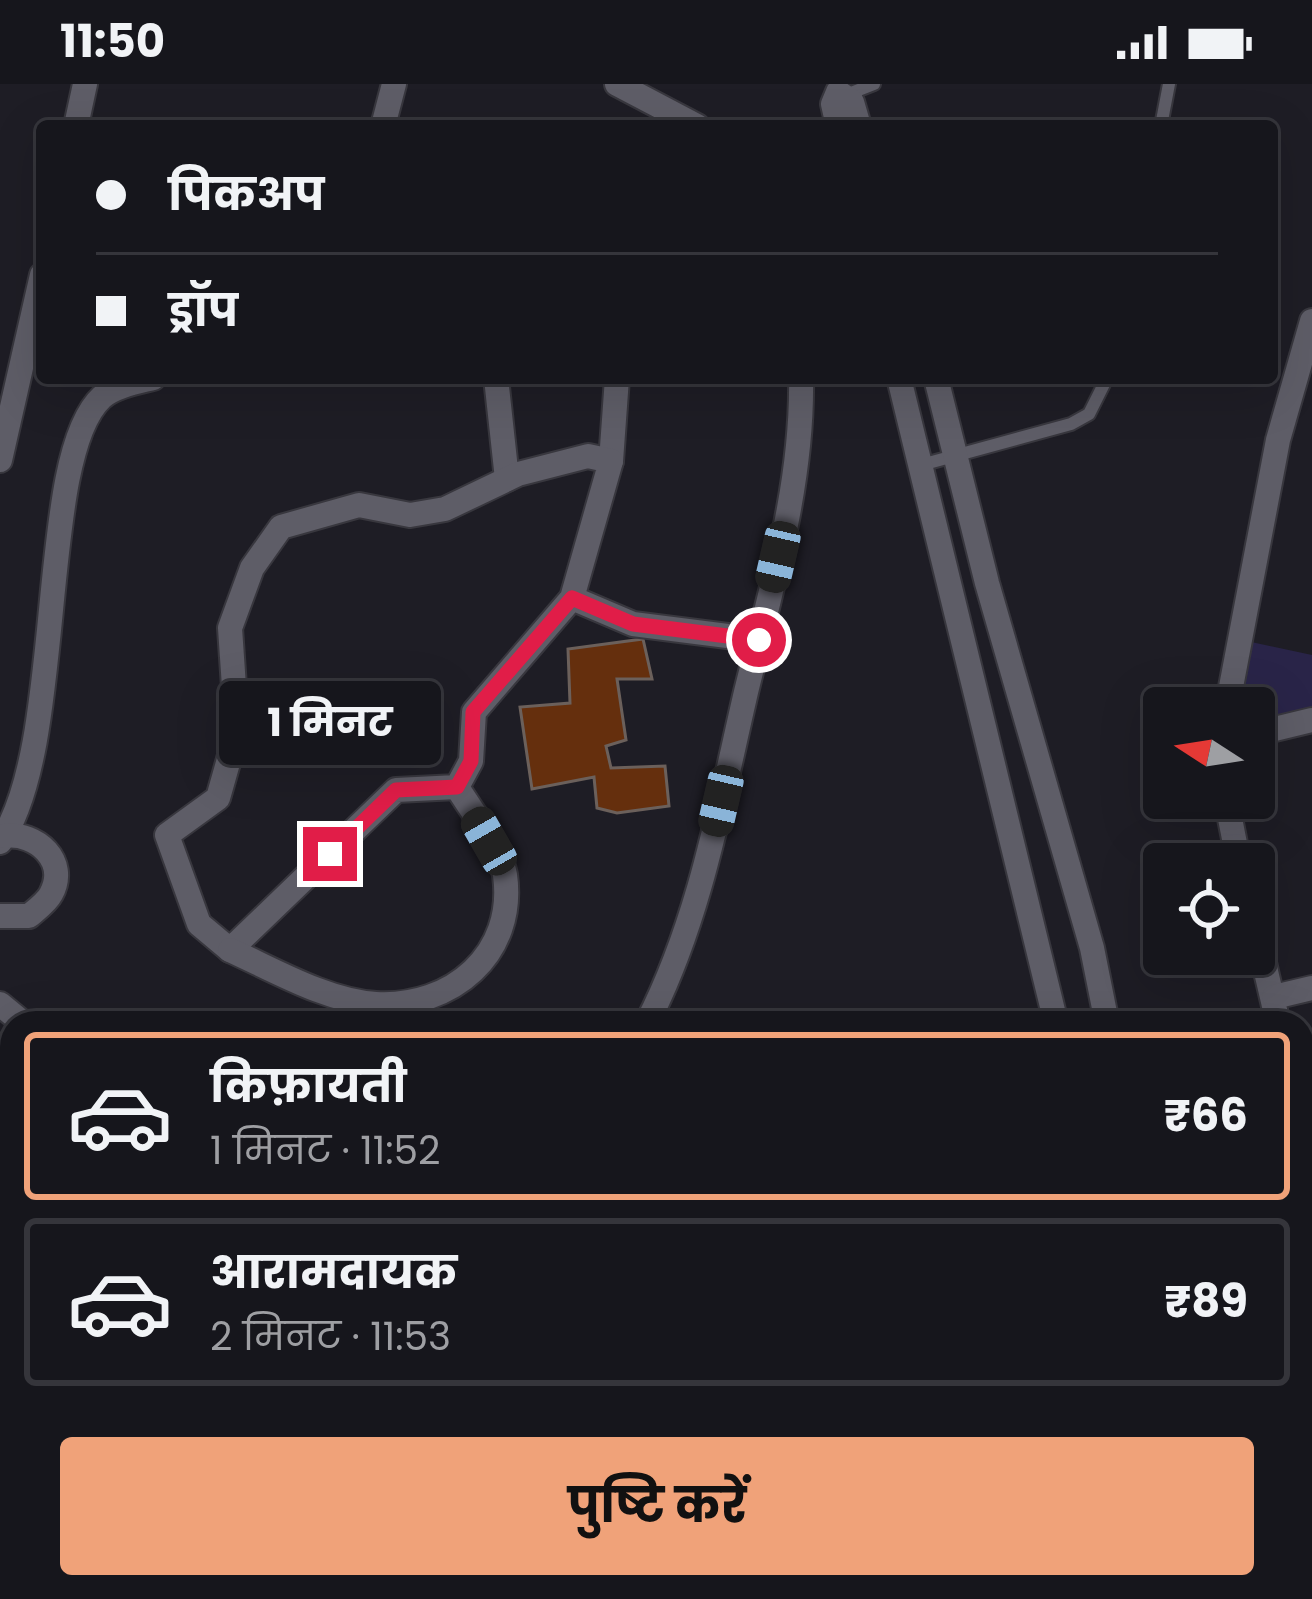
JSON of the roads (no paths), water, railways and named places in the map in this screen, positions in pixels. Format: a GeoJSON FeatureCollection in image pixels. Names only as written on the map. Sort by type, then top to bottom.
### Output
{"type":"FeatureCollection","features":[{"type":"Feature","properties":{"kind":"street"},"geometry":{"type":"LineString","coordinates":[[77,120],[86,84]]}},
{"type":"Feature","properties":{"kind":"street"},"geometry":{"type":"LineString","coordinates":[[384,120],[394,84]]}},
{"type":"Feature","properties":{"kind":"street"},"geometry":{"type":"LineString","coordinates":[[617,84],[686,120]]}},
{"type":"Feature","properties":{"kind":"street"},"geometry":{"type":"LineString","coordinates":[[837,120],[834,98],[838,92],[845,96],[856,120]]}},
{"type":"Feature","properties":{"kind":"street"},"geometry":{"type":"LineString","coordinates":[[0,460],[36,301]]}},
{"type":"Feature","properties":{"kind":"street"},"geometry":{"type":"LineString","coordinates":[[1231,687],[1278,440],[1312,321]]}},
{"type":"Feature","properties":{"kind":"street"},"geometry":{"type":"LineString","coordinates":[[0,916],[29,916],[52,893],[52,856],[39,841],[3,839],[27,771],[41,701],[69,476],[83,427],[102,397],[137,384]]}},
{"type":"Feature","properties":{"kind":"street"},"geometry":{"type":"LineString","coordinates":[[497,384],[507,479]]}},
{"type":"Feature","properties":{"kind":"street"},"geometry":{"type":"LineString","coordinates":[[457,787],[471,761],[473,712],[572,598],[610,461],[616,384]]}},
{"type":"Feature","properties":{"kind":"street"},"geometry":{"type":"LineString","coordinates":[[653,1011],[670,980],[701,882],[759,640],[788,516],[802,426],[801,384]]}},
{"type":"Feature","properties":{"kind":"street"},"geometry":{"type":"LineString","coordinates":[[901,384],[1053,1011]]}},
{"type":"Feature","properties":{"kind":"street"},"geometry":{"type":"LineString","coordinates":[[938,384],[987,583],[1092,948],[1105,1011]]}},
{"type":"Feature","properties":{"kind":"street"},"geometry":{"type":"LineString","coordinates":[[457,787],[505,871],[506,912],[491,954],[466,981],[423,1001],[374,1004],[305,984],[230,950],[199,924],[166,835],[218,798],[236,731],[230,628],[252,568],[281,527],[359,505],[410,515],[445,509],[507,479],[588,456],[610,461]]}},
{"type":"Feature","properties":{"kind":"street"},"geometry":{"type":"LineString","coordinates":[[572,598],[633,624],[759,640]]}},
{"type":"Feature","properties":{"kind":"street"},"geometry":{"type":"LineString","coordinates":[[1275,729],[1312,720]]}},
{"type":"Feature","properties":{"kind":"street"},"geometry":{"type":"LineString","coordinates":[[230,950],[396,790],[457,787]]}},
{"type":"Feature","properties":{"kind":"street"},"geometry":{"type":"LineString","coordinates":[[1268,975],[1276,1011]]}},
{"type":"Feature","properties":{"kind":"street"},"geometry":{"type":"LineString","coordinates":[[1274,997],[1312,988]]}},
{"type":"Feature","properties":{"kind":"lane"},"geometry":{"type":"LineString","coordinates":[[845,96],[874,84]]}},
{"type":"Feature","properties":{"kind":"lane"},"geometry":{"type":"LineString","coordinates":[[1162,120],[1169,84]]}},
{"type":"Feature","properties":{"kind":"lane"},"geometry":{"type":"LineString","coordinates":[[921,465],[1071,424],[1088,414],[1104,384]]}}]}
